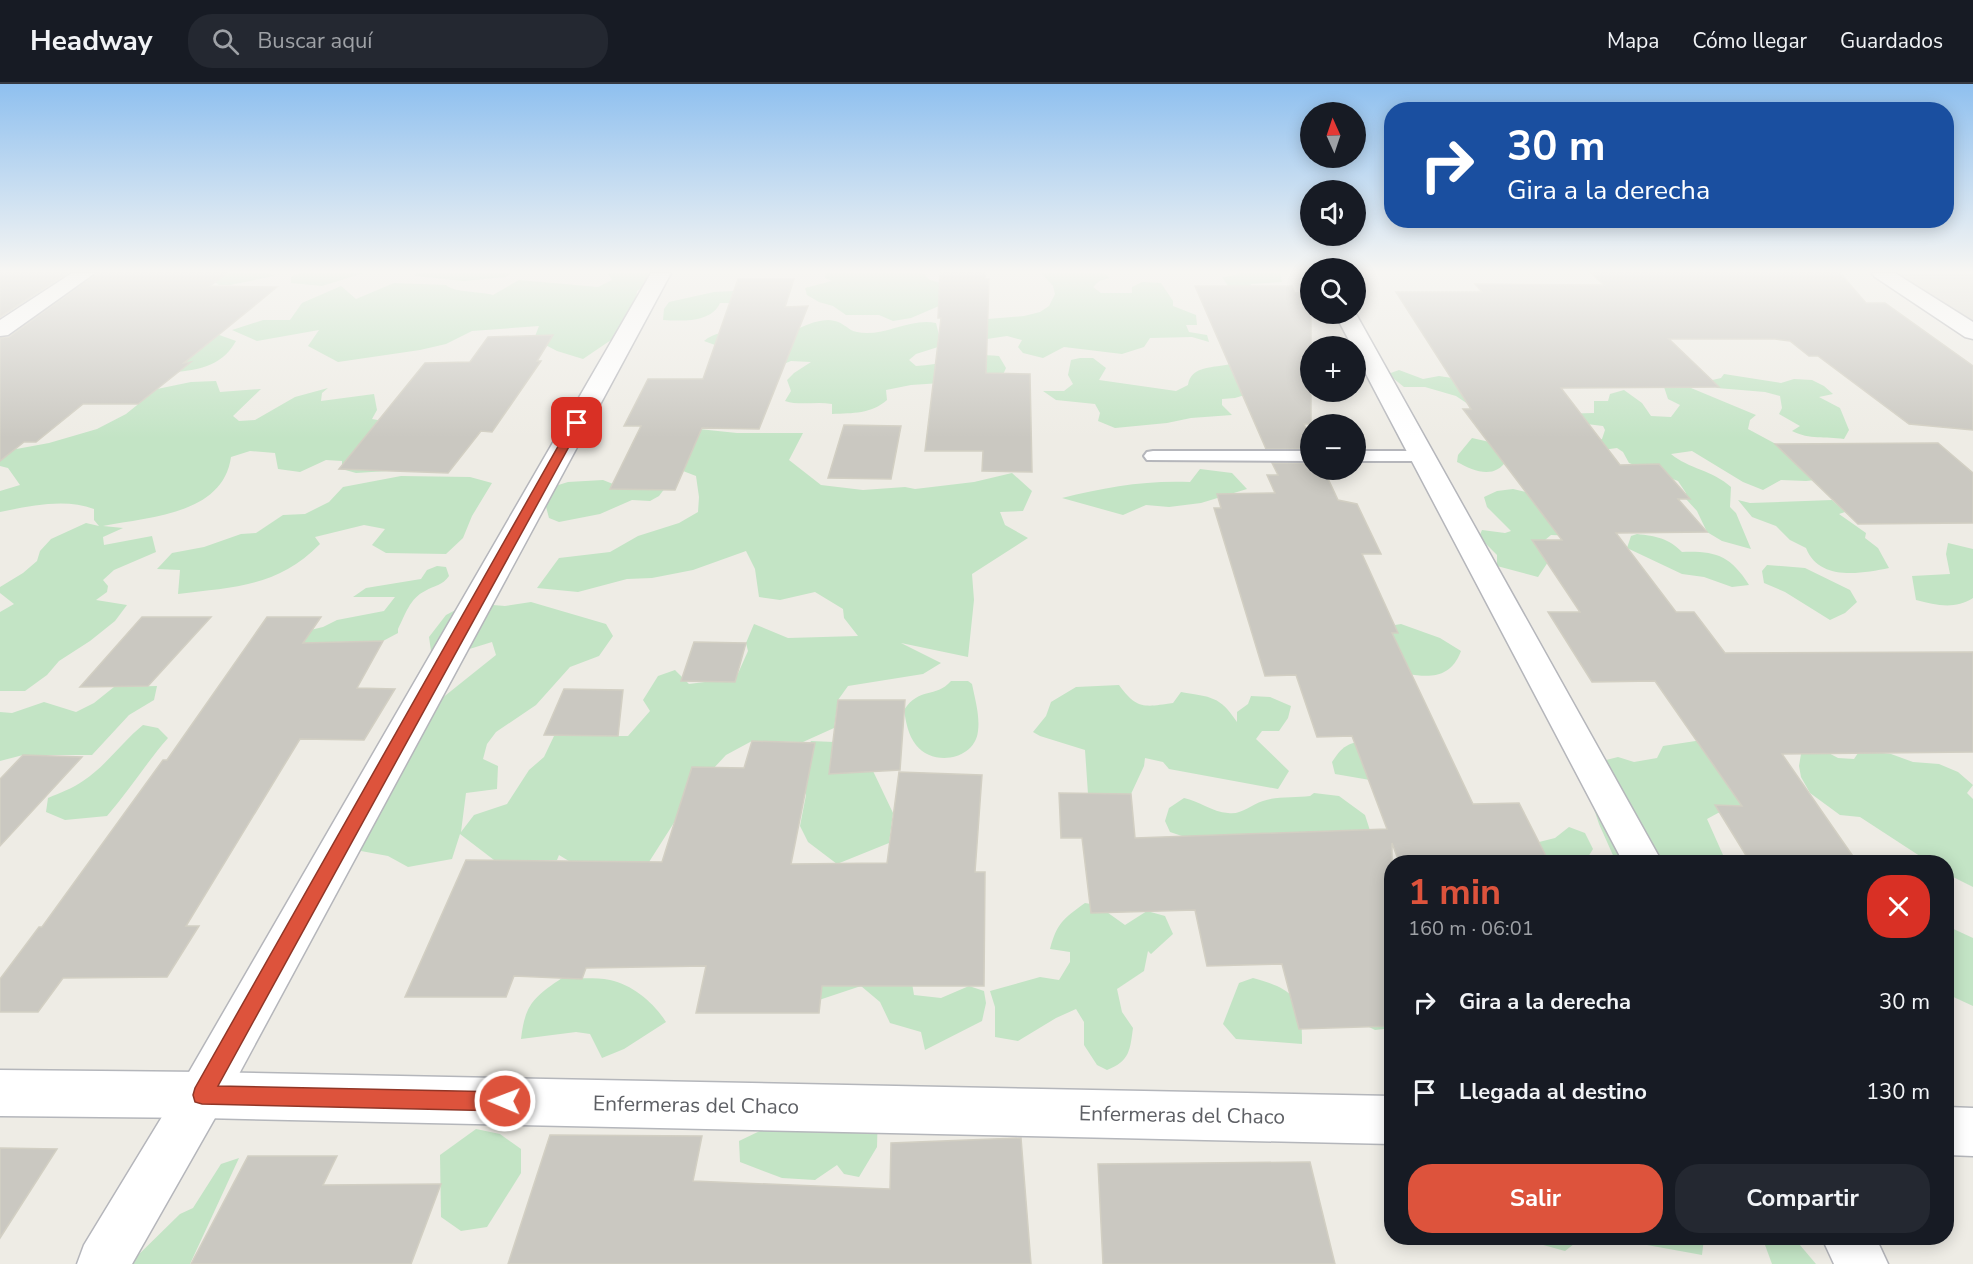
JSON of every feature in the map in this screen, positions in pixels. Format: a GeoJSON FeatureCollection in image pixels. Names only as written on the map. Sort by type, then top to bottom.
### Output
{"type":"FeatureCollection","features":[{"type":"Feature","properties":{"kind":"street"},"geometry":{"type":"LineString","coordinates":[[103,1264],[202,1095],[630,328]]}},
{"type":"Feature","properties":{"kind":"street"},"geometry":{"type":"LineString","coordinates":[[1353,328],[1639,855]]}},
{"type":"Feature","properties":{"kind":"street","name":"Enfermeras del Chaco"},"geometry":{"type":"LineString","coordinates":[[0,1093],[202,1095],[1384,1120]]}},
{"type":"Feature","properties":{"kind":"street"},"geometry":{"type":"LineString","coordinates":[[1954,1131],[1973,1132]]}},
{"type":"Feature","properties":{"kind":"street"},"geometry":{"type":"LineString","coordinates":[[1852,1245],[1862,1264]]}},
{"type":"Feature","properties":{"kind":"lane"},"geometry":{"type":"LineString","coordinates":[[1153,456],[1300,456]]}},
{"type":"Feature","properties":{"kind":"lane"},"geometry":{"type":"LineString","coordinates":[[1366,456],[1423,456]]}},
{"type":"Feature","properties":{"kind":"green space"},"geometry":{"type":"Polygon","coordinates":[[[238,328],[511,328],[472,331],[446,344],[338,362],[308,346],[319,330],[257,341],[232,330],[238,328]]]}},
{"type":"Feature","properties":{"kind":"green space"},"geometry":{"type":"Polygon","coordinates":[[[538,328],[625,328],[583,359],[557,351],[534,339],[538,328]]]}},
{"type":"Feature","properties":{"kind":"green space"},"geometry":{"type":"Polygon","coordinates":[[[800,328],[848,328],[867,333],[895,328],[937,328],[938,347],[916,354],[909,360],[916,366],[988,355],[999,356],[1006,368],[1001,379],[911,385],[886,390],[887,400],[875,408],[861,412],[832,414],[832,404],[785,401],[791,391],[787,380],[811,362],[791,361],[776,367],[704,341],[713,335],[724,333],[792,331],[800,328]]]}},
{"type":"Feature","properties":{"kind":"green space"},"geometry":{"type":"Polygon","coordinates":[[[962,328],[1187,328],[1189,332],[1207,335],[1209,342],[1192,337],[1150,338],[1144,347],[1122,354],[1064,347],[1043,358],[1023,353],[1018,347],[1022,340],[1007,336],[987,339],[951,335],[962,328]]]}},
{"type":"Feature","properties":{"kind":"green space"},"geometry":{"type":"Polygon","coordinates":[[[211,332],[236,341],[223,357],[207,366],[168,373],[211,332]]]}},
{"type":"Feature","properties":{"kind":"green space"},"geometry":{"type":"Polygon","coordinates":[[[1093,358],[1106,368],[1099,380],[1176,391],[1188,385],[1190,379],[1199,371],[1230,364],[1251,393],[1222,399],[1222,405],[1232,415],[1115,428],[1098,421],[1100,413],[1095,404],[1056,400],[1043,391],[1064,391],[1073,384],[1068,375],[1071,360],[1093,358]]]}},
{"type":"Feature","properties":{"kind":"green space"},"geometry":{"type":"Polygon","coordinates":[[[1399,370],[1423,379],[1439,376],[1452,378],[1468,404],[1456,396],[1425,387],[1404,387],[1388,374],[1399,370]]]}},
{"type":"Feature","properties":{"kind":"green space"},"geometry":{"type":"Polygon","coordinates":[[[1724,374],[1781,383],[1794,379],[1812,380],[1833,394],[1819,397],[1840,408],[1849,430],[1844,439],[1811,437],[1792,431],[1800,426],[1779,414],[1782,408],[1780,396],[1765,392],[1717,388],[1708,381],[1721,378],[1724,374]]]}},
{"type":"Feature","properties":{"kind":"green space"},"geometry":{"type":"Polygon","coordinates":[[[216,381],[220,392],[261,389],[233,416],[239,421],[255,420],[295,397],[328,388],[322,393],[321,401],[374,394],[377,410],[372,419],[383,421],[408,448],[387,471],[356,473],[342,469],[342,461],[326,460],[300,472],[278,469],[275,453],[250,451],[231,457],[225,476],[214,491],[199,502],[161,516],[103,526],[123,528],[103,537],[104,545],[152,536],[156,552],[114,570],[103,580],[108,586],[107,592],[96,600],[127,605],[115,621],[59,661],[47,675],[25,691],[0,691],[0,612],[14,604],[0,593],[0,587],[37,561],[40,551],[51,539],[86,523],[99,526],[94,520],[94,509],[71,504],[47,504],[0,512],[0,491],[20,485],[8,468],[0,466],[0,452],[49,443],[97,429],[126,414],[157,389],[191,382],[216,381]]]}},
{"type":"Feature","properties":{"kind":"green space"},"geometry":{"type":"Polygon","coordinates":[[[1679,383],[1756,415],[1750,420],[1748,429],[1796,455],[1824,479],[1781,480],[1763,490],[1743,482],[1692,451],[1671,454],[1724,481],[1731,487],[1730,507],[1736,513],[1751,549],[1722,541],[1707,532],[1697,511],[1686,499],[1686,493],[1678,481],[1629,463],[1623,452],[1617,448],[1595,451],[1591,443],[1602,439],[1605,430],[1603,426],[1570,422],[1556,414],[1594,413],[1594,401],[1608,401],[1610,394],[1624,390],[1642,403],[1651,416],[1671,417],[1680,405],[1668,399],[1663,384],[1679,383]]]}},
{"type":"Feature","properties":{"kind":"green space"},"geometry":{"type":"Polygon","coordinates":[[[689,428],[737,433],[803,433],[789,460],[821,485],[863,490],[905,487],[915,489],[974,482],[1012,473],[1032,491],[1023,511],[1000,512],[1005,525],[1028,538],[972,574],[974,600],[968,657],[901,643],[941,663],[923,674],[848,686],[838,700],[834,728],[803,742],[752,741],[726,755],[698,785],[649,862],[592,875],[559,855],[557,860],[494,860],[460,834],[452,859],[408,867],[388,856],[361,851],[369,816],[441,699],[496,655],[492,642],[463,651],[431,651],[429,637],[446,615],[469,603],[505,606],[531,602],[606,624],[613,636],[599,656],[570,667],[536,705],[496,732],[487,744],[483,759],[498,766],[497,789],[466,793],[461,832],[474,815],[507,804],[529,770],[544,757],[554,736],[628,736],[650,711],[643,700],[658,676],[675,670],[689,684],[736,678],[748,651],[746,643],[754,624],[788,638],[858,636],[844,618],[843,609],[815,592],[780,600],[759,597],[755,569],[746,551],[693,570],[652,578],[627,579],[578,592],[537,588],[559,558],[610,552],[638,536],[679,523],[698,512],[699,497],[696,476],[683,471],[689,428]]]}},
{"type":"Feature","properties":{"kind":"green space"},"geometry":{"type":"Polygon","coordinates":[[[1472,438],[1494,443],[1507,460],[1502,466],[1490,472],[1477,471],[1457,462],[1458,455],[1472,438]]]}},
{"type":"Feature","properties":{"kind":"green space"},"geometry":{"type":"Polygon","coordinates":[[[1200,469],[1232,473],[1247,489],[1201,503],[1169,507],[1146,505],[1123,515],[1062,498],[1126,485],[1190,482],[1200,469]]]}},
{"type":"Feature","properties":{"kind":"green space"},"geometry":{"type":"Polygon","coordinates":[[[401,476],[470,477],[492,483],[472,516],[463,538],[446,554],[386,553],[372,545],[385,529],[364,525],[315,537],[320,544],[304,558],[288,569],[254,583],[178,594],[180,570],[157,569],[172,553],[204,547],[241,534],[256,533],[283,515],[305,514],[329,502],[343,487],[401,476]]]}},
{"type":"Feature","properties":{"kind":"green space"},"geometry":{"type":"Polygon","coordinates":[[[603,480],[613,484],[665,488],[659,496],[650,501],[632,500],[600,514],[559,522],[549,518],[545,503],[552,487],[568,482],[603,480]]]}},
{"type":"Feature","properties":{"kind":"green space"},"geometry":{"type":"Polygon","coordinates":[[[1513,489],[1526,492],[1578,536],[1551,535],[1545,540],[1540,550],[1548,562],[1538,577],[1497,566],[1497,555],[1479,537],[1482,530],[1505,533],[1511,531],[1487,507],[1484,497],[1497,491],[1513,489]]]}},
{"type":"Feature","properties":{"kind":"green space"},"geometry":{"type":"Polygon","coordinates":[[[1738,500],[1750,503],[1832,500],[1845,512],[1839,514],[1866,533],[1865,538],[1878,548],[1889,568],[1841,573],[1820,566],[1812,559],[1806,548],[1790,540],[1776,526],[1752,517],[1738,500]]]}},
{"type":"Feature","properties":{"kind":"green space"},"geometry":{"type":"Polygon","coordinates":[[[1637,534],[1661,538],[1682,552],[1713,554],[1721,557],[1735,567],[1749,585],[1732,587],[1704,577],[1682,574],[1627,548],[1631,536],[1637,534]]]}},
{"type":"Feature","properties":{"kind":"green space"},"geometry":{"type":"Polygon","coordinates":[[[1948,543],[1973,549],[1973,598],[1952,605],[1938,605],[1916,600],[1912,576],[1950,574],[1946,554],[1948,543]]]}},
{"type":"Feature","properties":{"kind":"green space"},"geometry":{"type":"Polygon","coordinates":[[[1767,565],[1805,568],[1850,590],[1857,602],[1845,613],[1830,620],[1785,592],[1764,583],[1762,571],[1767,565]]]}},
{"type":"Feature","properties":{"kind":"green space"},"geometry":{"type":"Polygon","coordinates":[[[437,566],[446,567],[449,576],[441,584],[415,598],[398,633],[383,641],[332,642],[274,683],[298,633],[323,627],[337,620],[384,611],[395,597],[353,597],[366,588],[421,579],[427,570],[437,566]]]}},
{"type":"Feature","properties":{"kind":"green space"},"geometry":{"type":"Polygon","coordinates":[[[1401,624],[1440,638],[1461,651],[1455,662],[1440,674],[1431,676],[1389,671],[1377,628],[1401,624]]]}},
{"type":"Feature","properties":{"kind":"green space"},"geometry":{"type":"Polygon","coordinates":[[[951,681],[968,681],[972,684],[978,713],[978,731],[969,749],[962,754],[942,758],[923,752],[916,745],[908,728],[904,710],[916,698],[939,690],[951,681]]]}},
{"type":"Feature","properties":{"kind":"green space"},"geometry":{"type":"Polygon","coordinates":[[[1119,685],[1131,699],[1148,706],[1173,703],[1181,692],[1214,699],[1231,713],[1237,722],[1237,712],[1248,704],[1251,696],[1270,697],[1291,706],[1288,718],[1279,731],[1262,731],[1256,739],[1289,771],[1278,789],[1169,769],[1163,762],[1145,758],[1144,766],[1131,794],[1088,794],[1085,750],[1033,732],[1046,716],[1051,702],[1076,687],[1119,685]]]}},
{"type":"Feature","properties":{"kind":"green space"},"geometry":{"type":"Polygon","coordinates":[[[157,686],[154,700],[129,715],[92,755],[23,755],[0,761],[0,712],[12,713],[44,702],[76,712],[94,703],[114,687],[157,686]]]}},
{"type":"Feature","properties":{"kind":"green space"},"geometry":{"type":"Polygon","coordinates":[[[143,725],[158,728],[168,738],[107,816],[65,820],[46,812],[48,798],[75,786],[91,775],[143,725]]]}},
{"type":"Feature","properties":{"kind":"green space"},"geometry":{"type":"Polygon","coordinates":[[[1702,740],[1754,806],[1718,813],[1707,819],[1723,855],[1613,855],[1587,788],[1590,764],[1618,757],[1634,762],[1657,758],[1663,746],[1702,740]]]}},
{"type":"Feature","properties":{"kind":"green space"},"geometry":{"type":"Polygon","coordinates":[[[811,741],[834,742],[873,771],[893,813],[889,843],[837,864],[808,842],[800,826],[806,795],[795,771],[811,741]]]}},
{"type":"Feature","properties":{"kind":"green space"},"geometry":{"type":"Polygon","coordinates":[[[1372,741],[1370,780],[1335,774],[1332,762],[1344,747],[1353,743],[1372,741]]]}},
{"type":"Feature","properties":{"kind":"green space"},"geometry":{"type":"Polygon","coordinates":[[[1823,750],[1838,758],[1854,759],[1860,750],[1891,754],[1913,762],[1939,764],[1958,772],[1973,785],[1967,793],[1973,799],[1973,887],[1954,878],[1954,855],[1918,855],[1860,817],[1840,815],[1810,793],[1801,777],[1799,766],[1801,754],[1823,750]]]}},
{"type":"Feature","properties":{"kind":"green space"},"geometry":{"type":"Polygon","coordinates":[[[1314,793],[1339,796],[1365,815],[1373,840],[1384,857],[1384,1029],[1375,1030],[1367,1026],[1191,839],[1170,832],[1165,821],[1169,808],[1184,798],[1216,811],[1233,813],[1268,799],[1310,796],[1314,793]]]}},
{"type":"Feature","properties":{"kind":"green space"},"geometry":{"type":"Polygon","coordinates":[[[1569,827],[1585,833],[1593,849],[1589,855],[1543,855],[1539,842],[1555,838],[1569,827]]]}},
{"type":"Feature","properties":{"kind":"green space"},"geometry":{"type":"Polygon","coordinates":[[[1085,903],[1097,905],[1125,925],[1147,911],[1165,916],[1173,934],[1151,954],[1148,951],[1144,971],[1117,989],[1122,1012],[1133,1028],[1131,1043],[1125,1059],[1107,1070],[1097,1065],[1084,1045],[1084,1022],[1076,1009],[1018,1041],[995,1037],[995,1007],[990,991],[1040,977],[1059,980],[1070,962],[1070,952],[1050,949],[1055,933],[1071,913],[1085,903]]]}},
{"type":"Feature","properties":{"kind":"green space"},"geometry":{"type":"Polygon","coordinates":[[[1954,929],[1973,938],[1973,1006],[1954,997],[1954,929]]]}},
{"type":"Feature","properties":{"kind":"green space"},"geometry":{"type":"Polygon","coordinates":[[[795,950],[911,977],[914,995],[941,998],[969,986],[984,991],[986,1003],[982,1021],[925,1050],[921,1032],[890,1023],[880,1002],[861,986],[819,1000],[795,950]]]}},
{"type":"Feature","properties":{"kind":"green space"},"geometry":{"type":"Polygon","coordinates":[[[562,978],[619,982],[635,990],[655,1008],[666,1022],[624,1049],[602,1058],[590,1034],[576,1032],[521,1039],[525,1017],[532,1002],[562,978]]]}},
{"type":"Feature","properties":{"kind":"green space"},"geometry":{"type":"Polygon","coordinates":[[[1253,978],[1279,987],[1294,999],[1300,1016],[1302,1044],[1236,1039],[1223,1024],[1239,983],[1253,978]]]}},
{"type":"Feature","properties":{"kind":"green space"},"geometry":{"type":"Polygon","coordinates":[[[878,1109],[877,1147],[859,1177],[844,1174],[837,1165],[815,1180],[782,1178],[740,1162],[739,1141],[789,1117],[878,1109]]]}},
{"type":"Feature","properties":{"kind":"green space"},"geometry":{"type":"Polygon","coordinates":[[[476,1129],[500,1134],[521,1149],[521,1173],[487,1227],[461,1231],[441,1217],[440,1155],[476,1129]]]}},
{"type":"Feature","properties":{"kind":"green space"},"geometry":{"type":"Polygon","coordinates":[[[239,1158],[190,1264],[129,1264],[180,1214],[193,1208],[221,1164],[239,1158]]]}},
{"type":"Feature","properties":{"kind":"green space"},"geometry":{"type":"Polygon","coordinates":[[[1543,1245],[1573,1245],[1565,1251],[1543,1245]]]}},
{"type":"Feature","properties":{"kind":"green space"},"geometry":{"type":"Polygon","coordinates":[[[1647,1245],[1703,1245],[1702,1255],[1647,1245]]]}},
{"type":"Feature","properties":{"kind":"green space"},"geometry":{"type":"Polygon","coordinates":[[[1765,1245],[1800,1245],[1816,1264],[1772,1264],[1765,1245]]]}},
{"type":"Feature","properties":{"kind":"building"},"geometry":{"type":"Polygon","coordinates":[[[21,328],[227,328],[184,363],[191,362],[138,404],[83,404],[36,442],[24,442],[0,461],[0,338],[9,337],[21,328]]]}},
{"type":"Feature","properties":{"kind":"building"},"geometry":{"type":"Polygon","coordinates":[[[721,328],[799,328],[759,429],[702,428],[675,490],[610,489],[641,426],[624,426],[648,379],[703,379],[721,328]]]}},
{"type":"Feature","properties":{"kind":"building"},"geometry":{"type":"Polygon","coordinates":[[[940,328],[987,328],[986,373],[1030,374],[1032,472],[982,471],[983,451],[925,451],[940,328]]]}},
{"type":"Feature","properties":{"kind":"building"},"geometry":{"type":"Polygon","coordinates":[[[1213,328],[1311,328],[1311,336],[1300,336],[1300,402],[1311,402],[1311,414],[1300,414],[1300,449],[1266,449],[1213,328]]]}},
{"type":"Feature","properties":{"kind":"building"},"geometry":{"type":"Polygon","coordinates":[[[1419,328],[1920,328],[1973,366],[1973,430],[1909,424],[1818,356],[1809,356],[1790,341],[1775,339],[1669,339],[1719,387],[1561,388],[1620,465],[1659,464],[1690,499],[1678,499],[1707,532],[1616,533],[1676,612],[1694,612],[1725,653],[1973,652],[1973,752],[1782,754],[1852,855],[1746,855],[1715,805],[1742,806],[1655,681],[1592,682],[1548,612],[1580,612],[1532,540],[1562,540],[1463,409],[1471,409],[1419,328]]]}},
{"type":"Feature","properties":{"kind":"building"},"geometry":{"type":"Polygon","coordinates":[[[553,335],[537,361],[541,361],[492,432],[481,431],[448,473],[339,469],[425,363],[470,362],[488,337],[553,335]]]}},
{"type":"Feature","properties":{"kind":"building"},"geometry":{"type":"Polygon","coordinates":[[[844,425],[901,426],[891,479],[828,478],[844,425]]]}},
{"type":"Feature","properties":{"kind":"building"},"geometry":{"type":"Polygon","coordinates":[[[1938,443],[1973,473],[1973,523],[1858,524],[1775,444],[1938,443]]]}},
{"type":"Feature","properties":{"kind":"building"},"geometry":{"type":"Polygon","coordinates":[[[1272,463],[1300,463],[1300,480],[1329,480],[1338,500],[1357,504],[1381,554],[1362,554],[1398,633],[1392,633],[1473,804],[1519,803],[1545,855],[1396,855],[1392,843],[1392,855],[1384,855],[1384,1026],[1299,1029],[1282,964],[1207,966],[1195,910],[1091,913],[1082,838],[1061,838],[1059,793],[1131,794],[1135,838],[1387,829],[1352,736],[1317,737],[1296,675],[1265,676],[1214,508],[1221,508],[1217,494],[1275,493],[1267,475],[1278,475],[1272,463]]]}},
{"type":"Feature","properties":{"kind":"building"},"geometry":{"type":"Polygon","coordinates":[[[142,617],[211,617],[148,686],[80,687],[142,617]]]}},
{"type":"Feature","properties":{"kind":"building"},"geometry":{"type":"Polygon","coordinates":[[[267,617],[321,617],[303,643],[383,641],[357,688],[395,689],[364,740],[300,739],[186,926],[199,926],[167,977],[63,978],[38,1012],[0,1012],[0,979],[39,927],[42,927],[163,760],[167,760],[267,617]]]}},
{"type":"Feature","properties":{"kind":"building"},"geometry":{"type":"Polygon","coordinates":[[[694,642],[746,643],[735,682],[681,681],[694,642]]]}},
{"type":"Feature","properties":{"kind":"building"},"geometry":{"type":"Polygon","coordinates":[[[564,689],[623,690],[618,736],[544,735],[564,689]]]}},
{"type":"Feature","properties":{"kind":"building"},"geometry":{"type":"Polygon","coordinates":[[[838,700],[905,700],[900,770],[829,774],[838,700]]]}},
{"type":"Feature","properties":{"kind":"building"},"geometry":{"type":"Polygon","coordinates":[[[752,741],[815,743],[791,864],[887,863],[899,772],[982,775],[975,872],[985,872],[984,986],[822,986],[819,1013],[696,1013],[706,966],[586,968],[582,979],[514,976],[506,997],[405,997],[466,860],[662,862],[692,767],[744,768],[752,741]]]}},
{"type":"Feature","properties":{"kind":"building"},"geometry":{"type":"Polygon","coordinates":[[[23,755],[82,757],[0,846],[0,779],[23,755]]]}},
{"type":"Feature","properties":{"kind":"building"},"geometry":{"type":"Polygon","coordinates":[[[550,1135],[702,1136],[693,1181],[890,1189],[891,1143],[1021,1138],[1031,1264],[508,1264],[550,1135]]]}},
{"type":"Feature","properties":{"kind":"building"},"geometry":{"type":"Polygon","coordinates":[[[0,1148],[57,1149],[0,1238],[0,1148]]]}},
{"type":"Feature","properties":{"kind":"building"},"geometry":{"type":"Polygon","coordinates":[[[248,1156],[337,1156],[323,1185],[441,1184],[411,1264],[191,1264],[248,1156]]]}},
{"type":"Feature","properties":{"kind":"building"},"geometry":{"type":"Polygon","coordinates":[[[1310,1162],[1335,1264],[1103,1264],[1098,1164],[1310,1162]]]}},
{"type":"Feature","properties":{"kind":"route"},"geometry":{"type":"LineString","coordinates":[[505,1101],[202,1095],[577,423]]}}]}
